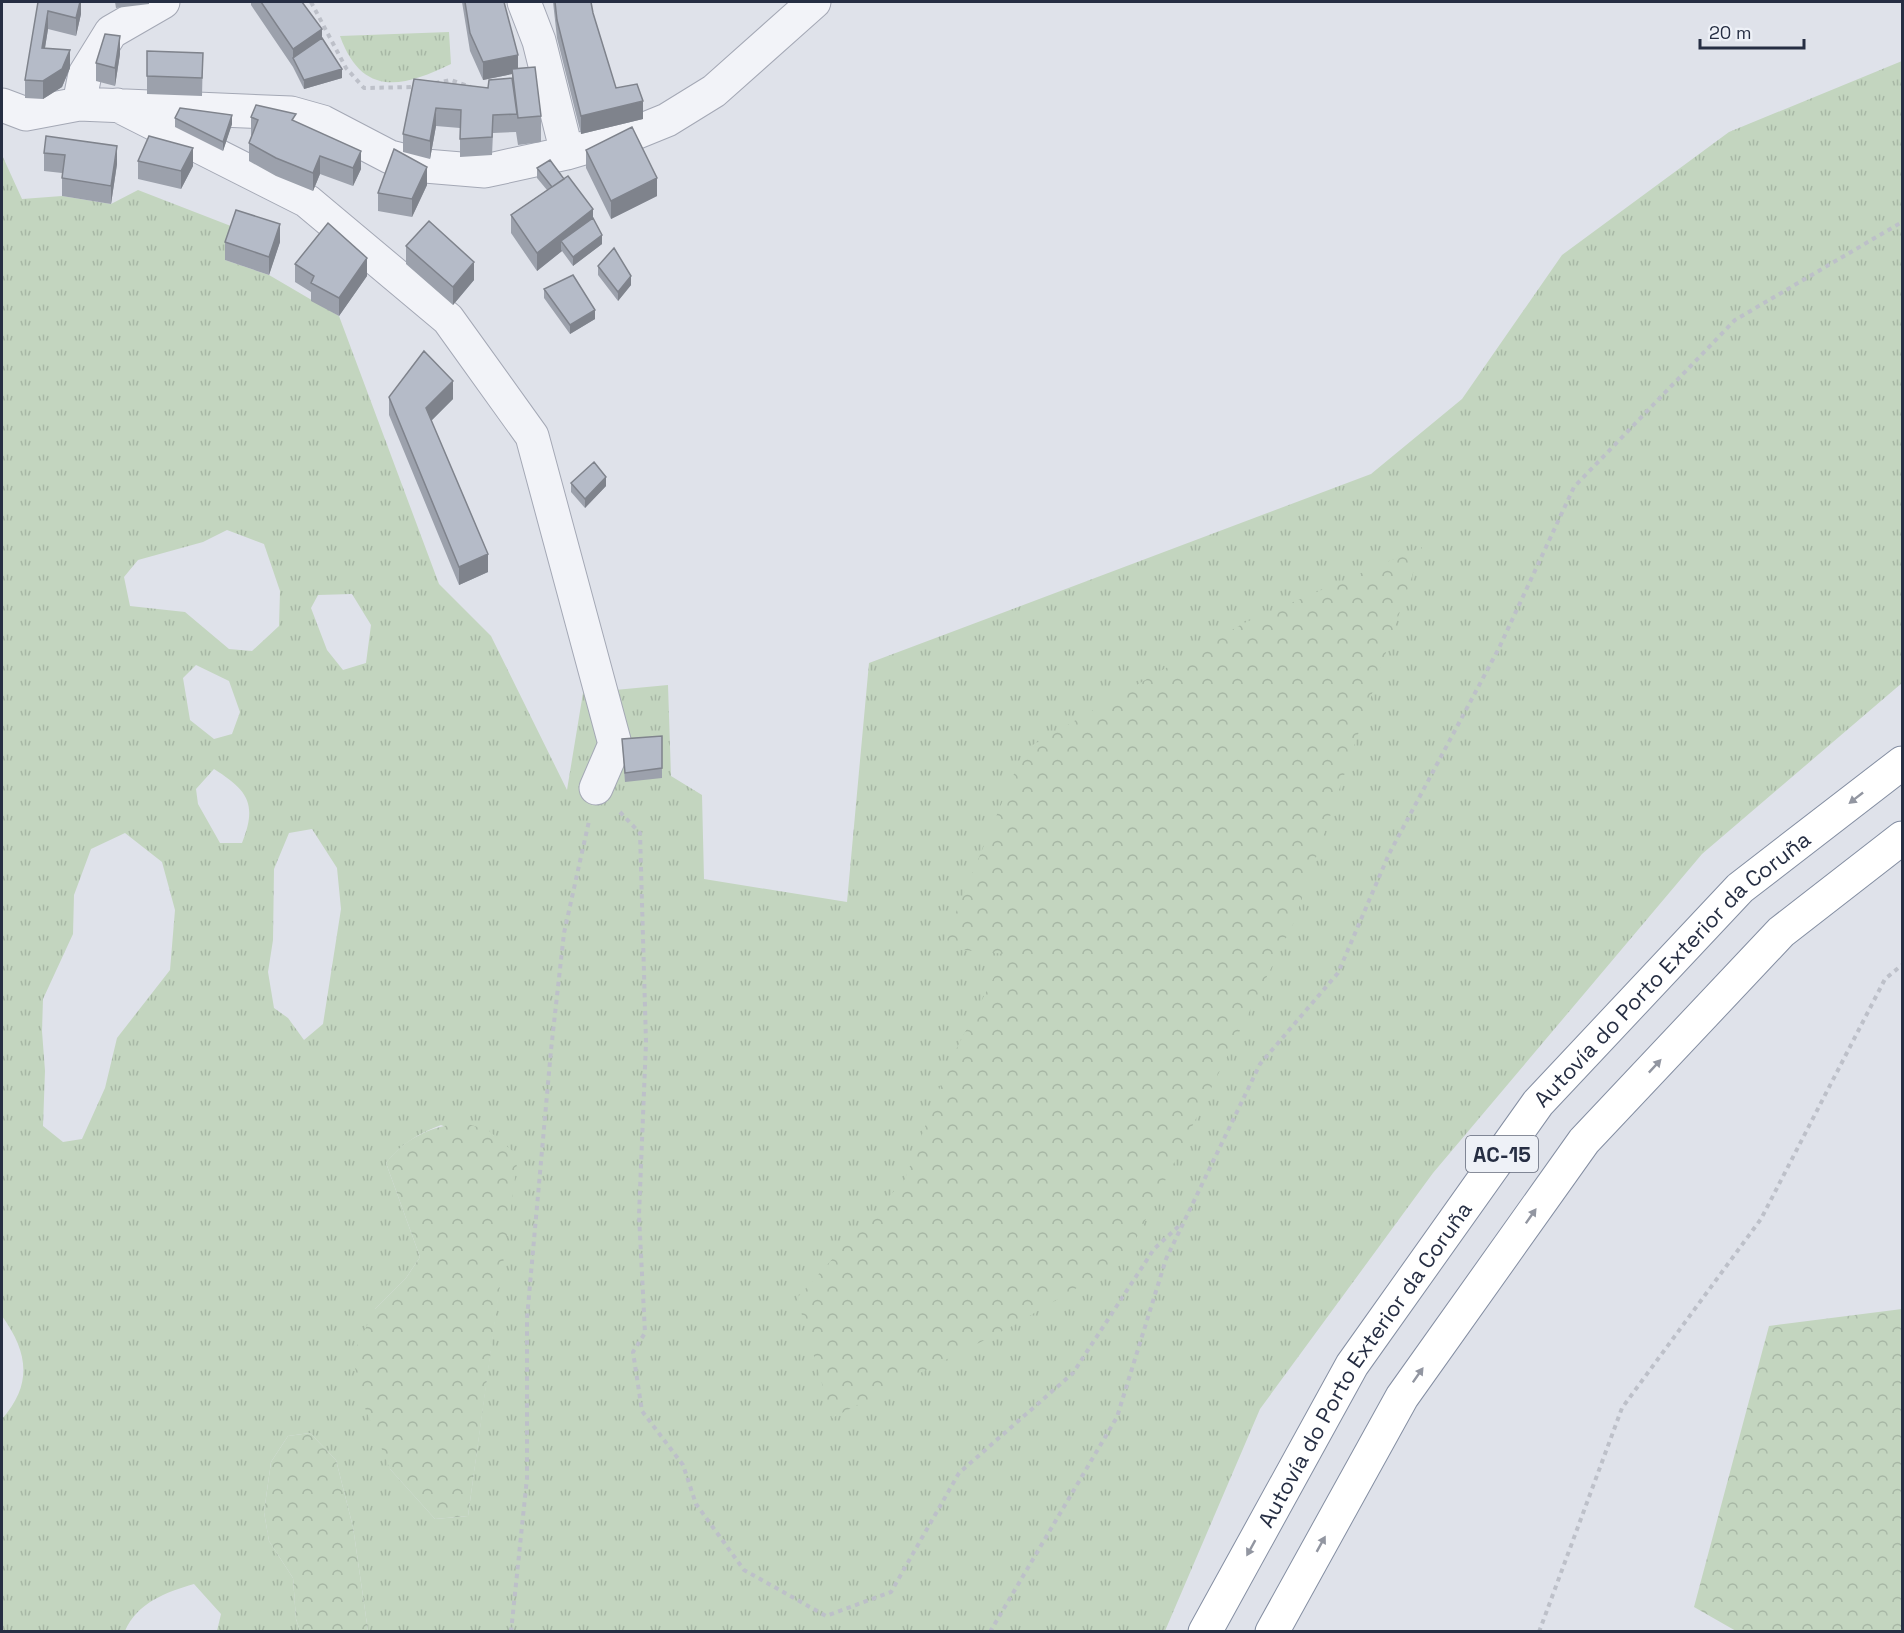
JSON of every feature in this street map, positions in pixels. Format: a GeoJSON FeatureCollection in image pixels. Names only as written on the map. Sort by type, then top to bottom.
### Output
{"type":"FeatureCollection","features":[{"type":"Feature","properties":{"kind":"highway","name":"Autovía do Porto Exterior da Coruña"},"geometry":{"type":"LineString","coordinates":[[1205,1632],[1352,1365],[1538,1103],[1740,888],[1902,763]]}},
{"type":"Feature","properties":{"kind":"highway","name":"AC-15"},"geometry":{"type":"LineString","coordinates":[[1272,1632],[1402,1397],[1584,1141],[1781,932],[1902,838]]}},
{"type":"Feature","properties":{"kind":"street"},"geometry":{"type":"LineString","coordinates":[[79,104],[85,74],[111,32],[163,2]]}},
{"type":"Feature","properties":{"kind":"street"},"geometry":{"type":"LineString","coordinates":[[524,2],[539,41],[567,153]]}},
{"type":"Feature","properties":{"kind":"street"},"geometry":{"type":"LineString","coordinates":[[2,105],[26,114],[79,104],[291,112],[323,122],[390,157],[425,166],[485,171],[567,153],[635,133],[676,114],[714,91],[814,2]]}},
{"type":"Feature","properties":{"kind":"street"},"geometry":{"type":"LineString","coordinates":[[117,105],[307,201],[448,319],[532,436],[615,744],[596,788]]}},
{"type":"Feature","properties":{"kind":"path"},"geometry":{"type":"LineString","coordinates":[[311,2],[346,69],[364,88],[422,86]]}},
{"type":"Feature","properties":{"kind":"path"},"geometry":{"type":"LineString","coordinates":[[432,84],[451,80],[481,90]]}},
{"type":"Feature","properties":{"kind":"path"},"geometry":{"type":"LineString","coordinates":[[990,1632],[1117,1418],[1166,1259],[1260,1064],[1338,973],[1389,854],[1499,648],[1574,487],[1735,320],[1902,222]]}},
{"type":"Feature","properties":{"kind":"path"},"geometry":{"type":"LineString","coordinates":[[596,788],[640,833],[646,1042],[639,1215],[645,1333],[633,1352],[642,1411],[683,1465],[696,1504],[744,1570],[826,1616],[891,1592],[959,1473],[1073,1373],[1154,1249],[1184,1222]]}},
{"type":"Feature","properties":{"kind":"path"},"geometry":{"type":"LineString","coordinates":[[511,1632],[527,1478],[527,1318],[551,1050],[564,933],[596,788]]}},
{"type":"Feature","properties":{"kind":"path"},"geometry":{"type":"LineString","coordinates":[[1539,1632],[1622,1408],[1761,1219],[1885,979],[1902,965]]}},
{"type":"Feature","properties":{"kind":"green space"},"geometry":{"type":"Polygon","coordinates":[[[449,32],[451,64],[400,82],[385,82],[372,78],[360,69],[349,56],[340,36],[449,32]]]}},
{"type":"Feature","properties":{"kind":"green space"},"geometry":{"type":"Polygon","coordinates":[[[1902,61],[1902,683],[1702,854],[1433,1173],[1260,1409],[1165,1631],[368,1631],[353,1527],[336,1460],[310,1433],[288,1436],[271,1462],[264,1512],[269,1541],[293,1578],[296,1619],[300,1631],[217,1631],[221,1614],[194,1584],[163,1595],[145,1606],[130,1621],[125,1631],[2,1631],[2,1419],[19,1393],[23,1368],[22,1355],[17,1342],[2,1316],[2,155],[22,199],[62,196],[111,204],[138,190],[236,228],[225,260],[269,275],[339,316],[439,584],[491,636],[567,790],[583,693],[668,685],[671,776],[702,795],[704,879],[847,902],[869,663],[1371,474],[1462,399],[1562,255],[1729,132],[1902,61]],[[227,530],[203,542],[138,560],[124,577],[130,606],[185,612],[229,649],[252,651],[279,626],[280,591],[264,544],[227,530]],[[352,594],[318,595],[311,608],[327,650],[343,670],[366,663],[371,625],[352,594]],[[196,665],[183,678],[190,720],[214,739],[232,734],[240,712],[229,681],[196,665]],[[214,769],[196,789],[198,804],[220,843],[242,843],[247,829],[249,808],[242,791],[235,784],[214,769]],[[312,829],[289,833],[274,869],[273,940],[268,972],[274,1008],[288,1018],[304,1040],[323,1024],[341,909],[337,868],[312,829]],[[125,833],[91,849],[74,895],[73,934],[43,999],[42,1031],[45,1071],[43,1126],[63,1142],[82,1139],[105,1088],[117,1038],[170,970],[175,910],[162,862],[125,833]],[[441,1125],[404,1145],[386,1163],[420,1257],[406,1278],[375,1309],[390,1469],[435,1519],[468,1516],[517,1156],[441,1125]]]}},
{"type":"Feature","properties":{"kind":"green space"},"geometry":{"type":"Polygon","coordinates":[[[1422,547],[1294,922],[1126,1259],[1014,1325],[832,1418],[797,1298],[905,1179],[950,1061],[1006,954],[941,948],[1024,750],[1244,623],[1422,547]]]}},
{"type":"Feature","properties":{"kind":"green space"},"geometry":{"type":"Polygon","coordinates":[[[464,1123],[488,1130],[518,1156],[468,1516],[435,1519],[390,1469],[365,1408],[352,1356],[375,1309],[406,1278],[420,1257],[386,1163],[402,1146],[420,1134],[464,1123]]]}},
{"type":"Feature","properties":{"kind":"green space"},"geometry":{"type":"Polygon","coordinates":[[[1902,1309],[1902,1631],[1736,1631],[1694,1607],[1769,1326],[1902,1309]]]}},
{"type":"Feature","properties":{"kind":"green space"},"geometry":{"type":"Polygon","coordinates":[[[310,1433],[336,1460],[353,1527],[368,1631],[300,1631],[296,1619],[293,1578],[269,1541],[264,1512],[271,1462],[288,1436],[310,1433]]]}},
{"type":"Feature","properties":{"kind":"building"},"geometry":{"type":"Polygon","coordinates":[[[38,2],[80,2],[76,18],[48,11],[42,48],[70,50],[62,69],[43,81],[25,80],[38,2]]]}},
{"type":"Feature","properties":{"kind":"building"},"geometry":{"type":"Polygon","coordinates":[[[261,2],[302,2],[322,29],[293,49],[261,2]]]}},
{"type":"Feature","properties":{"kind":"building"},"geometry":{"type":"Polygon","coordinates":[[[465,2],[504,2],[518,55],[483,62],[470,33],[465,2]]]}},
{"type":"Feature","properties":{"kind":"building"},"geometry":{"type":"Polygon","coordinates":[[[555,2],[591,2],[616,88],[637,84],[643,101],[581,116],[557,20],[555,2]]]}},
{"type":"Feature","properties":{"kind":"building"},"geometry":{"type":"Polygon","coordinates":[[[105,34],[120,36],[115,68],[96,63],[105,34]]]}},
{"type":"Feature","properties":{"kind":"building"},"geometry":{"type":"Polygon","coordinates":[[[322,38],[342,69],[304,80],[293,58],[322,38]]]}},
{"type":"Feature","properties":{"kind":"building"},"geometry":{"type":"Polygon","coordinates":[[[147,51],[203,53],[202,78],[147,76],[147,51]]]}},
{"type":"Feature","properties":{"kind":"building"},"geometry":{"type":"Polygon","coordinates":[[[535,67],[541,116],[518,118],[512,69],[535,67]]]}},
{"type":"Feature","properties":{"kind":"building"},"geometry":{"type":"Polygon","coordinates":[[[512,78],[517,114],[493,115],[492,137],[460,139],[461,110],[436,108],[430,141],[403,134],[414,79],[488,88],[489,80],[512,78]]]}},
{"type":"Feature","properties":{"kind":"building"},"geometry":{"type":"Polygon","coordinates":[[[256,105],[296,114],[292,120],[361,151],[353,168],[320,156],[313,173],[276,158],[249,143],[258,120],[251,117],[256,105]]]}},
{"type":"Feature","properties":{"kind":"building"},"geometry":{"type":"Polygon","coordinates":[[[180,108],[232,115],[223,142],[175,118],[180,108]]]}},
{"type":"Feature","properties":{"kind":"building"},"geometry":{"type":"Polygon","coordinates":[[[632,127],[657,178],[611,201],[586,150],[632,127]]]}},
{"type":"Feature","properties":{"kind":"building"},"geometry":{"type":"Polygon","coordinates":[[[46,136],[117,146],[111,186],[62,178],[65,155],[44,153],[46,136]]]}},
{"type":"Feature","properties":{"kind":"building"},"geometry":{"type":"Polygon","coordinates":[[[149,136],[193,148],[181,171],[138,161],[149,136]]]}},
{"type":"Feature","properties":{"kind":"building"},"geometry":{"type":"Polygon","coordinates":[[[394,149],[427,167],[412,199],[378,193],[394,149]]]}},
{"type":"Feature","properties":{"kind":"building"},"geometry":{"type":"Polygon","coordinates":[[[550,160],[564,179],[552,187],[537,168],[550,160]]]}},
{"type":"Feature","properties":{"kind":"building"},"geometry":{"type":"Polygon","coordinates":[[[568,176],[593,209],[537,253],[511,215],[568,176]]]}},
{"type":"Feature","properties":{"kind":"building"},"geometry":{"type":"Polygon","coordinates":[[[236,210],[280,224],[269,257],[225,242],[236,210]]]}},
{"type":"Feature","properties":{"kind":"building"},"geometry":{"type":"Polygon","coordinates":[[[593,218],[602,235],[573,257],[561,241],[593,218]]]}},
{"type":"Feature","properties":{"kind":"building"},"geometry":{"type":"Polygon","coordinates":[[[429,221],[474,262],[453,287],[406,246],[429,221]]]}},
{"type":"Feature","properties":{"kind":"building"},"geometry":{"type":"Polygon","coordinates":[[[328,223],[367,258],[339,298],[311,283],[314,276],[295,264],[328,223]]]}},
{"type":"Feature","properties":{"kind":"building"},"geometry":{"type":"Polygon","coordinates":[[[614,248],[631,276],[618,292],[598,266],[614,248]]]}},
{"type":"Feature","properties":{"kind":"building"},"geometry":{"type":"Polygon","coordinates":[[[573,275],[595,310],[570,325],[544,289],[573,275]]]}},
{"type":"Feature","properties":{"kind":"building"},"geometry":{"type":"Polygon","coordinates":[[[424,351],[453,381],[426,408],[488,554],[459,567],[389,397],[424,351]]]}},
{"type":"Feature","properties":{"kind":"building"},"geometry":{"type":"Polygon","coordinates":[[[594,462],[606,477],[585,499],[571,483],[594,462]]]}},
{"type":"Feature","properties":{"kind":"building"},"geometry":{"type":"Polygon","coordinates":[[[662,736],[662,768],[625,773],[622,739],[662,736]]]}}]}
